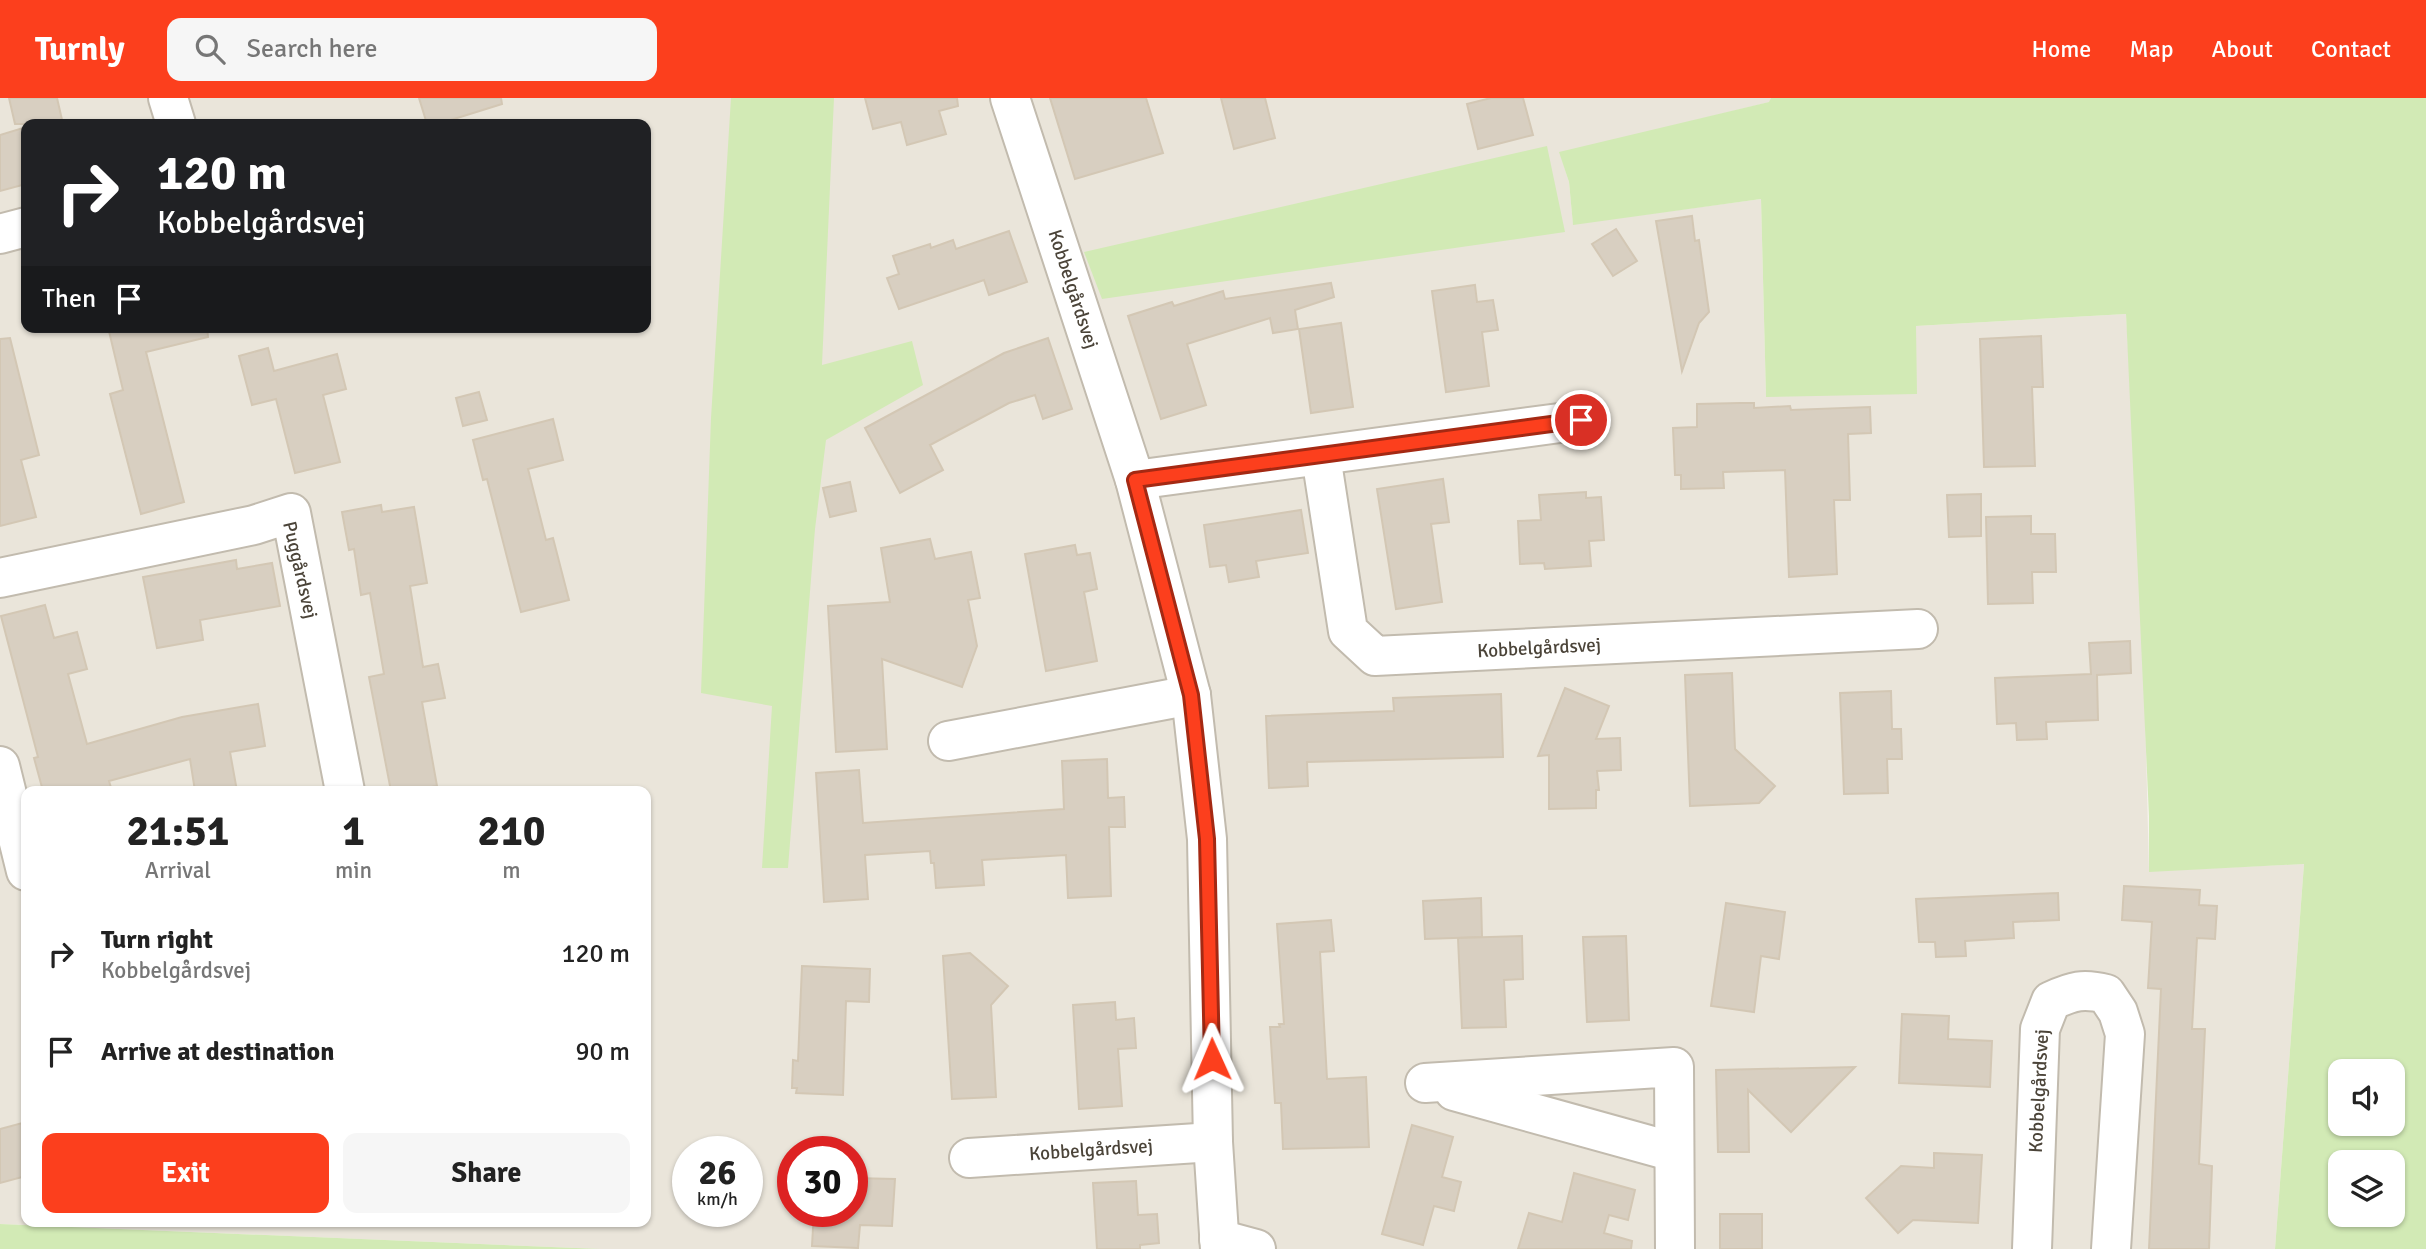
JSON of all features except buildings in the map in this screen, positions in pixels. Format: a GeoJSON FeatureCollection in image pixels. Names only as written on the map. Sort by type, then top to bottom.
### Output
{"type":"FeatureCollection","features":[{"type":"Feature","properties":{"kind":"street"},"geometry":{"type":"LineString","coordinates":[[168,98],[174,119]]}},
{"type":"Feature","properties":{"kind":"street","name":"Kobbelgårdsvej"},"geometry":{"type":"LineString","coordinates":[[1010,98],[1135,480],[1191,695],[1207,839],[1213,1142],[1220,1244],[1256,1249]]}},
{"type":"Feature","properties":{"kind":"street"},"geometry":{"type":"LineString","coordinates":[[0,234],[21,228]]}},
{"type":"Feature","properties":{"kind":"street"},"geometry":{"type":"LineString","coordinates":[[1135,480],[1581,420]]}},
{"type":"Feature","properties":{"kind":"street","name":"Kobbelgårdsvej"},"geometry":{"type":"LineString","coordinates":[[1321,456],[1348,631],[1374,656],[1918,629]]}},
{"type":"Feature","properties":{"kind":"street","name":"Puggårdsvej"},"geometry":{"type":"LineString","coordinates":[[0,578],[254,525],[291,513],[344,786]]}},
{"type":"Feature","properties":{"kind":"street"},"geometry":{"type":"LineString","coordinates":[[948,741],[1191,695]]}},
{"type":"Feature","properties":{"kind":"street"},"geometry":{"type":"LineString","coordinates":[[0,766],[21,851]]}},
{"type":"Feature","properties":{"kind":"street","name":"Kobbelgårdsvej"},"geometry":{"type":"LineString","coordinates":[[2032,1249],[2040,1029],[2051,1001],[2068,993],[2088,989],[2106,994],[2118,1012],[2125,1034],[2111,1249]]}},
{"type":"Feature","properties":{"kind":"street"},"geometry":{"type":"LineString","coordinates":[[1674,1152],[1425,1083],[1674,1068],[1675,1249]]}},
{"type":"Feature","properties":{"kind":"street","name":"Kobbelgårdsvej"},"geometry":{"type":"LineString","coordinates":[[969,1158],[1213,1142]]}},
{"type":"Feature","properties":{"kind":"shaded area"},"geometry":{"type":"Polygon","coordinates":[[[0,98],[1771,98],[1770,102],[1560,153],[1569,182],[1573,224],[1761,199],[1766,397],[1916,326],[2126,314],[2142,593],[2149,871],[2304,864],[2275,1249],[601,1249],[72,1227],[651,1227],[651,786],[21,786],[21,1225],[0,1224],[0,98]]]}},
{"type":"Feature","properties":{"kind":"green space"},"geometry":{"type":"Polygon","coordinates":[[[731,98],[834,98],[822,365],[912,341],[923,385],[826,440],[815,529],[788,868],[762,868],[772,706],[701,693],[711,418],[731,98]]]}},
{"type":"Feature","properties":{"kind":"green space"},"geometry":{"type":"Polygon","coordinates":[[[1771,98],[2426,98],[2426,1249],[2275,1249],[2304,864],[2149,872],[2149,816],[2126,314],[1916,326],[1917,394],[1766,397],[1761,199],[1573,225],[1569,182],[1559,152],[1769,102],[1771,98]]]}},
{"type":"Feature","properties":{"kind":"green space"},"geometry":{"type":"Polygon","coordinates":[[[1547,146],[1565,232],[1102,299],[1084,252],[1547,146]]]}},
{"type":"Feature","properties":{"kind":"green space"},"geometry":{"type":"Polygon","coordinates":[[[0,1224],[21,1225],[21,1227],[601,1249],[0,1249],[0,1224]]]}},
{"type":"Feature","properties":{"kind":"route"},"geometry":{"type":"LineString","coordinates":[[1212,1059],[1207,839],[1191,695],[1135,480],[1581,420]]}}]}
